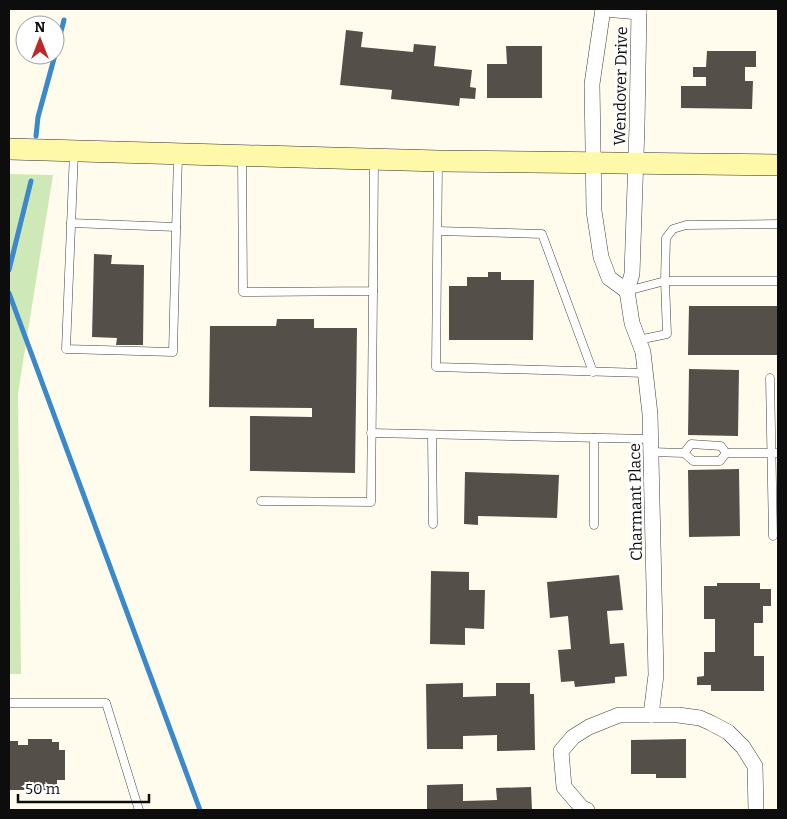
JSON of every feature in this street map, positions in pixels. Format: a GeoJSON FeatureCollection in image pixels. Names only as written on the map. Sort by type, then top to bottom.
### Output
{"type":"FeatureCollection","features":[{"type":"Feature","properties":{"kind":"main road"},"geometry":{"type":"LineString","coordinates":[[9,149],[438,161],[778,165]]}},
{"type":"Feature","properties":{"kind":"street"},"geometry":{"type":"LineString","coordinates":[[603,9],[639,10]]}},
{"type":"Feature","properties":{"kind":"street","name":"Wendover Drive"},"geometry":{"type":"LineString","coordinates":[[592,163],[592,84],[603,9]]}},
{"type":"Feature","properties":{"kind":"street","name":"Wendover Drive"},"geometry":{"type":"LineString","coordinates":[[636,164],[639,10]]}},
{"type":"Feature","properties":{"kind":"street"},"geometry":{"type":"LineString","coordinates":[[592,163],[594,212],[601,257],[609,278],[627,291]]}},
{"type":"Feature","properties":{"kind":"street","name":"Charmant Place"},"geometry":{"type":"LineString","coordinates":[[636,164],[632,274],[627,291],[632,323],[643,352],[650,414],[656,675],[651,715]]}},
{"type":"Feature","properties":{"kind":"street"},"geometry":{"type":"LineString","coordinates":[[587,810],[582,808],[564,787],[562,751],[573,737],[619,715],[678,715],[700,718],[728,732],[743,747],[755,766],[756,810]]}},
{"type":"Feature","properties":{"kind":"lane"},"geometry":{"type":"LineString","coordinates":[[74,150],[66,348],[173,352],[178,153]]}},
{"type":"Feature","properties":{"kind":"lane"},"geometry":{"type":"LineString","coordinates":[[242,155],[243,292],[373,291]]}},
{"type":"Feature","properties":{"kind":"lane"},"geometry":{"type":"LineString","coordinates":[[260,501],[371,502],[374,158]]}},
{"type":"Feature","properties":{"kind":"lane"},"geometry":{"type":"LineString","coordinates":[[438,161],[436,367],[645,373]]}},
{"type":"Feature","properties":{"kind":"lane"},"geometry":{"type":"LineString","coordinates":[[71,223],[176,227]]}},
{"type":"Feature","properties":{"kind":"lane"},"geometry":{"type":"LineString","coordinates":[[638,340],[667,334],[666,238],[672,229],[686,224],[778,224]]}},
{"type":"Feature","properties":{"kind":"lane"},"geometry":{"type":"LineString","coordinates":[[438,231],[542,234],[593,372]]}},
{"type":"Feature","properties":{"kind":"lane"},"geometry":{"type":"LineString","coordinates":[[627,291],[665,281],[778,281]]}},
{"type":"Feature","properties":{"kind":"lane"},"geometry":{"type":"LineString","coordinates":[[770,378],[775,453],[773,536]]}},
{"type":"Feature","properties":{"kind":"lane"},"geometry":{"type":"LineString","coordinates":[[371,433],[594,438],[684,453],[693,462],[720,461],[726,453]]}},
{"type":"Feature","properties":{"kind":"lane"},"geometry":{"type":"LineString","coordinates":[[432,435],[433,524]]}},
{"type":"Feature","properties":{"kind":"lane"},"geometry":{"type":"LineString","coordinates":[[594,438],[594,525]]}},
{"type":"Feature","properties":{"kind":"lane"},"geometry":{"type":"LineString","coordinates":[[684,453],[690,444],[721,446],[726,453]]}},
{"type":"Feature","properties":{"kind":"lane"},"geometry":{"type":"LineString","coordinates":[[726,453],[775,453]]}},
{"type":"Feature","properties":{"kind":"lane"},"geometry":{"type":"LineString","coordinates":[[9,703],[106,703],[139,810]]}},
{"type":"Feature","properties":{"kind":"green space"},"geometry":{"type":"Polygon","coordinates":[[[9,174],[53,175],[18,393],[21,674],[9,674],[9,174]]]}},
{"type":"Feature","properties":{"kind":"building"},"geometry":{"type":"Polygon","coordinates":[[[346,30],[363,32],[361,47],[413,52],[414,44],[436,46],[434,66],[472,70],[470,87],[476,88],[475,99],[460,98],[459,106],[391,99],[392,90],[340,85],[346,30]]]}},
{"type":"Feature","properties":{"kind":"building"},"geometry":{"type":"Polygon","coordinates":[[[506,46],[542,46],[542,98],[487,98],[487,64],[507,64],[506,46]]]}},
{"type":"Feature","properties":{"kind":"building"},"geometry":{"type":"Polygon","coordinates":[[[707,51],[756,51],[756,67],[745,67],[745,81],[753,81],[752,109],[681,108],[681,86],[706,86],[706,77],[693,77],[693,67],[706,67],[707,51]]]}},
{"type":"Feature","properties":{"kind":"building"},"geometry":{"type":"Polygon","coordinates":[[[94,254],[112,255],[111,264],[144,265],[143,345],[116,345],[117,338],[92,337],[94,254]]]}},
{"type":"Feature","properties":{"kind":"building"},"geometry":{"type":"Polygon","coordinates":[[[488,272],[501,272],[501,280],[534,280],[533,340],[449,340],[449,286],[467,286],[467,277],[488,277],[488,272]]]}},
{"type":"Feature","properties":{"kind":"building"},"geometry":{"type":"Polygon","coordinates":[[[689,306],[778,306],[778,355],[688,355],[689,306]]]}},
{"type":"Feature","properties":{"kind":"building"},"geometry":{"type":"Polygon","coordinates":[[[277,319],[314,319],[314,328],[357,328],[355,473],[250,471],[250,416],[312,417],[312,408],[209,407],[210,326],[276,326],[277,319]]]}},
{"type":"Feature","properties":{"kind":"building"},"geometry":{"type":"Polygon","coordinates":[[[689,369],[739,370],[738,436],[688,435],[689,369]]]}},
{"type":"Feature","properties":{"kind":"building"},"geometry":{"type":"Polygon","coordinates":[[[739,469],[740,536],[689,537],[688,470],[739,469]]]}},
{"type":"Feature","properties":{"kind":"building"},"geometry":{"type":"Polygon","coordinates":[[[465,472],[559,475],[557,518],[478,516],[478,525],[464,524],[465,472]]]}},
{"type":"Feature","properties":{"kind":"building"},"geometry":{"type":"Polygon","coordinates":[[[431,571],[469,572],[469,590],[485,590],[484,629],[465,628],[465,645],[430,644],[431,571]]]}},
{"type":"Feature","properties":{"kind":"building"},"geometry":{"type":"Polygon","coordinates":[[[619,575],[623,610],[607,611],[610,644],[624,643],[627,676],[615,677],[615,683],[575,687],[574,681],[561,682],[558,650],[571,649],[568,616],[550,618],[547,582],[619,575]]]}},
{"type":"Feature","properties":{"kind":"building"},"geometry":{"type":"Polygon","coordinates":[[[717,583],[760,583],[760,589],[771,589],[771,606],[763,606],[763,623],[754,623],[754,656],[764,656],[764,691],[711,691],[711,685],[697,685],[697,677],[704,676],[704,652],[715,652],[715,619],[704,619],[704,586],[717,586],[717,583]]]}},
{"type":"Feature","properties":{"kind":"building"},"geometry":{"type":"Polygon","coordinates":[[[463,683],[463,697],[496,696],[496,683],[530,683],[530,694],[534,694],[535,750],[497,751],[497,735],[463,736],[463,749],[427,749],[426,684],[463,683]]]}},
{"type":"Feature","properties":{"kind":"building"},"geometry":{"type":"Polygon","coordinates":[[[28,739],[52,739],[52,742],[59,742],[59,750],[65,750],[65,780],[57,780],[57,790],[9,790],[9,741],[18,741],[18,745],[28,745],[28,739]]]}},
{"type":"Feature","properties":{"kind":"building"},"geometry":{"type":"Polygon","coordinates":[[[686,739],[686,778],[656,778],[656,774],[631,774],[631,740],[686,739]]]}},
{"type":"Feature","properties":{"kind":"building"},"geometry":{"type":"Polygon","coordinates":[[[463,784],[463,801],[497,800],[496,788],[531,787],[532,810],[427,810],[427,785],[463,784]]]}},
{"type":"Feature","properties":{"kind":"waterway"},"geometry":{"type":"LineString","coordinates":[[36,136],[38,117],[52,65]]}},
{"type":"Feature","properties":{"kind":"waterway"},"geometry":{"type":"LineString","coordinates":[[9,270],[31,181]]}},
{"type":"Feature","properties":{"kind":"waterway"},"geometry":{"type":"LineString","coordinates":[[9,293],[200,810]]}}]}
